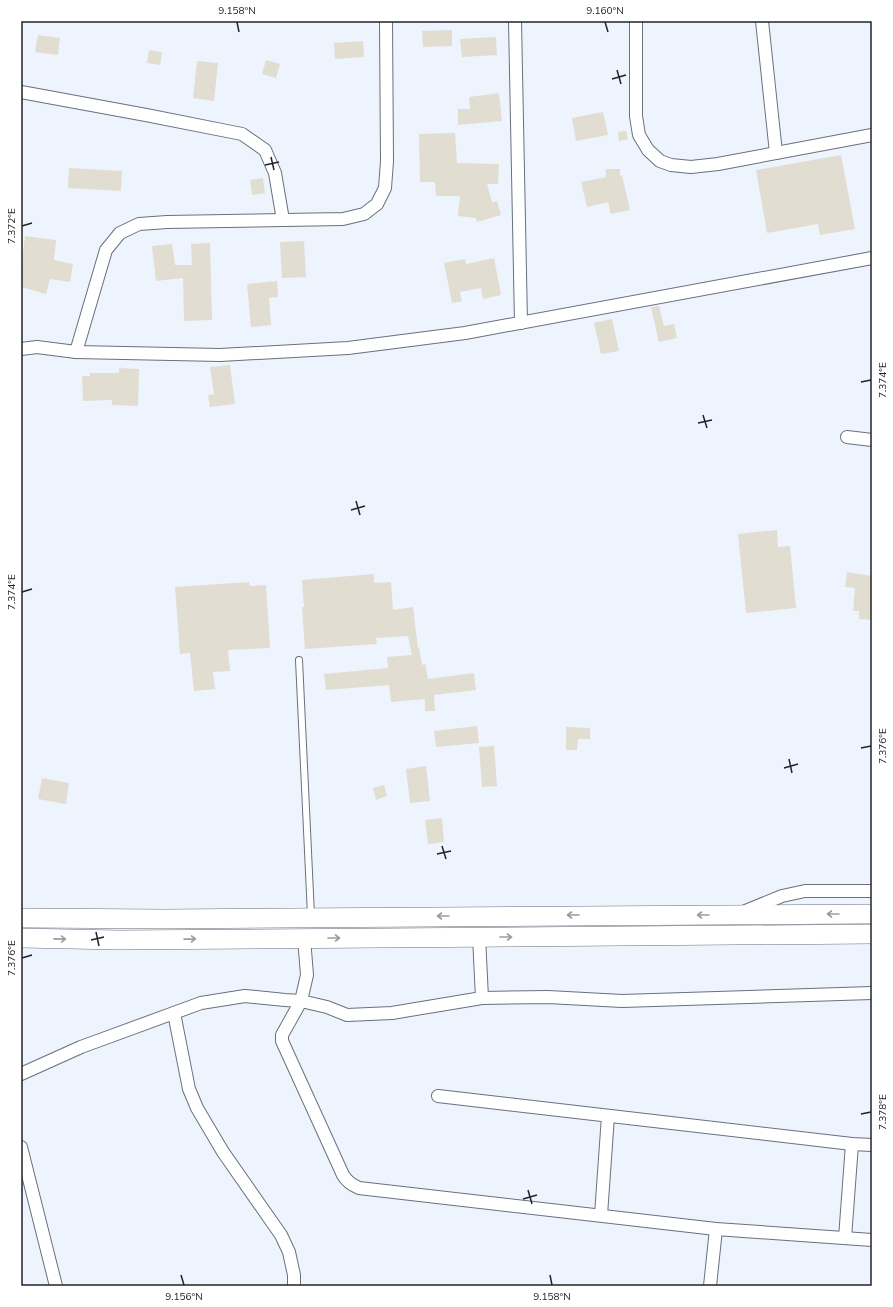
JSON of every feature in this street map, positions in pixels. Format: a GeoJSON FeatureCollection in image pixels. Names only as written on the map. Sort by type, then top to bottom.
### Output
{"type":"FeatureCollection","features":[{"type":"Feature","properties":{"kind":"main road"},"geometry":{"type":"LineString","coordinates":[[21,918],[872,914]]}},
{"type":"Feature","properties":{"kind":"main road"},"geometry":{"type":"LineString","coordinates":[[21,938],[118,940],[872,934]]}},
{"type":"Feature","properties":{"kind":"street"},"geometry":{"type":"LineString","coordinates":[[76,352],[106,250],[120,233],[138,224],[167,222],[343,219],[364,214],[377,204],[385,188],[387,161],[386,21]]}},
{"type":"Feature","properties":{"kind":"street"},"geometry":{"type":"LineString","coordinates":[[514,21],[521,323]]}},
{"type":"Feature","properties":{"kind":"street"},"geometry":{"type":"LineString","coordinates":[[636,21],[636,116],[639,135],[648,150],[660,161],[672,165],[691,166],[718,164],[872,135]]}},
{"type":"Feature","properties":{"kind":"street"},"geometry":{"type":"LineString","coordinates":[[762,21],[776,153]]}},
{"type":"Feature","properties":{"kind":"street"},"geometry":{"type":"LineString","coordinates":[[21,92],[242,134],[265,150],[275,173],[283,220]]}},
{"type":"Feature","properties":{"kind":"street"},"geometry":{"type":"LineString","coordinates":[[21,349],[37,347],[76,352],[220,355],[348,348],[465,333],[872,258]]}},
{"type":"Feature","properties":{"kind":"street"},"geometry":{"type":"LineString","coordinates":[[847,437],[872,440]]}},
{"type":"Feature","properties":{"kind":"street"},"geometry":{"type":"LineString","coordinates":[[737,914],[782,896],[805,891],[872,891]]}},
{"type":"Feature","properties":{"kind":"street"},"geometry":{"type":"LineString","coordinates":[[479,937],[482,998]]}},
{"type":"Feature","properties":{"kind":"street"},"geometry":{"type":"LineString","coordinates":[[304,938],[307,975],[301,1001],[282,1035],[282,1041],[343,1175],[346,1181],[352,1185],[359,1188],[716,1229],[872,1240]]}},
{"type":"Feature","properties":{"kind":"street"},"geometry":{"type":"LineString","coordinates":[[21,1074],[81,1047],[201,1003],[245,996],[301,1001],[327,1007],[347,1016],[392,1013],[482,998],[548,997],[622,1001],[872,993]]}},
{"type":"Feature","properties":{"kind":"street"},"geometry":{"type":"LineString","coordinates":[[174,1013],[189,1090],[197,1108],[223,1152],[281,1235],[289,1252],[294,1275],[294,1286]]}},
{"type":"Feature","properties":{"kind":"street"},"geometry":{"type":"LineString","coordinates":[[438,1096],[852,1144],[872,1144]]}},
{"type":"Feature","properties":{"kind":"street"},"geometry":{"type":"LineString","coordinates":[[600,1216],[608,1116]]}},
{"type":"Feature","properties":{"kind":"street"},"geometry":{"type":"LineString","coordinates":[[845,1238],[852,1144]]}},
{"type":"Feature","properties":{"kind":"street"},"geometry":{"type":"LineString","coordinates":[[21,1148],[56,1286]]}},
{"type":"Feature","properties":{"kind":"street"},"geometry":{"type":"LineString","coordinates":[[710,1286],[716,1229]]}},
{"type":"Feature","properties":{"kind":"lane"},"geometry":{"type":"LineString","coordinates":[[299,660],[311,917]]}},
{"type":"Feature","properties":{"kind":"building"},"geometry":{"type":"Polygon","coordinates":[[[452,30],[452,46],[423,47],[422,31],[452,30]]]}},
{"type":"Feature","properties":{"kind":"building"},"geometry":{"type":"Polygon","coordinates":[[[38,35],[60,38],[58,55],[35,52],[38,35]]]}},
{"type":"Feature","properties":{"kind":"building"},"geometry":{"type":"Polygon","coordinates":[[[496,37],[497,55],[462,57],[460,39],[496,37]]]}},
{"type":"Feature","properties":{"kind":"building"},"geometry":{"type":"Polygon","coordinates":[[[363,41],[364,57],[335,59],[334,43],[363,41]]]}},
{"type":"Feature","properties":{"kind":"building"},"geometry":{"type":"Polygon","coordinates":[[[149,50],[162,52],[160,65],[147,63],[149,50]]]}},
{"type":"Feature","properties":{"kind":"building"},"geometry":{"type":"Polygon","coordinates":[[[266,60],[280,64],[276,78],[262,74],[266,60]]]}},
{"type":"Feature","properties":{"kind":"building"},"geometry":{"type":"Polygon","coordinates":[[[197,61],[218,63],[214,101],[193,98],[197,61]]]}},
{"type":"Feature","properties":{"kind":"building"},"geometry":{"type":"Polygon","coordinates":[[[499,93],[502,121],[458,125],[458,109],[470,109],[469,97],[499,93]]]}},
{"type":"Feature","properties":{"kind":"building"},"geometry":{"type":"Polygon","coordinates":[[[603,112],[608,135],[576,141],[572,118],[603,112]]]}},
{"type":"Feature","properties":{"kind":"building"},"geometry":{"type":"Polygon","coordinates":[[[626,131],[628,139],[619,141],[618,132],[626,131]]]}},
{"type":"Feature","properties":{"kind":"building"},"geometry":{"type":"Polygon","coordinates":[[[455,133],[457,163],[499,164],[498,184],[487,184],[492,202],[497,201],[501,215],[477,222],[476,218],[458,216],[460,196],[436,196],[435,182],[420,182],[419,134],[455,133]]]}},
{"type":"Feature","properties":{"kind":"building"},"geometry":{"type":"Polygon","coordinates":[[[841,155],[855,229],[820,235],[818,224],[767,233],[756,170],[841,155]]]}},
{"type":"Feature","properties":{"kind":"building"},"geometry":{"type":"Polygon","coordinates":[[[69,168],[122,171],[121,191],[68,188],[69,168]]]}},
{"type":"Feature","properties":{"kind":"building"},"geometry":{"type":"Polygon","coordinates":[[[606,169],[620,169],[620,176],[622,175],[630,210],[611,214],[608,202],[587,207],[581,182],[606,177],[606,169]]]}},
{"type":"Feature","properties":{"kind":"building"},"geometry":{"type":"Polygon","coordinates":[[[263,178],[265,193],[252,195],[250,180],[263,178]]]}},
{"type":"Feature","properties":{"kind":"building"},"geometry":{"type":"Polygon","coordinates":[[[25,236],[56,240],[54,260],[73,264],[70,282],[50,279],[46,294],[21,287],[21,269],[25,236]]]}},
{"type":"Feature","properties":{"kind":"building"},"geometry":{"type":"Polygon","coordinates":[[[304,241],[306,277],[282,278],[280,242],[304,241]]]}},
{"type":"Feature","properties":{"kind":"building"},"geometry":{"type":"Polygon","coordinates":[[[210,243],[212,320],[184,321],[183,278],[156,281],[152,246],[172,244],[175,265],[192,265],[191,244],[210,243]]]}},
{"type":"Feature","properties":{"kind":"building"},"geometry":{"type":"Polygon","coordinates":[[[494,258],[501,295],[483,299],[481,288],[460,292],[462,301],[452,303],[444,263],[465,259],[466,264],[494,258]]]}},
{"type":"Feature","properties":{"kind":"building"},"geometry":{"type":"Polygon","coordinates":[[[277,281],[278,297],[269,298],[271,325],[251,327],[247,284],[277,281]]]}},
{"type":"Feature","properties":{"kind":"building"},"geometry":{"type":"Polygon","coordinates":[[[659,306],[664,326],[674,324],[677,338],[659,342],[651,307],[659,306]]]}},
{"type":"Feature","properties":{"kind":"building"},"geometry":{"type":"Polygon","coordinates":[[[612,319],[619,351],[601,354],[594,323],[612,319]]]}},
{"type":"Feature","properties":{"kind":"building"},"geometry":{"type":"Polygon","coordinates":[[[230,365],[235,404],[210,407],[208,395],[214,394],[210,367],[230,365]]]}},
{"type":"Feature","properties":{"kind":"building"},"geometry":{"type":"Polygon","coordinates":[[[119,368],[139,369],[138,406],[112,405],[112,400],[83,401],[82,376],[90,376],[90,373],[119,373],[119,368]]]}},
{"type":"Feature","properties":{"kind":"building"},"geometry":{"type":"Polygon","coordinates":[[[777,530],[778,547],[790,546],[796,608],[746,613],[738,534],[777,530]]]}},
{"type":"Feature","properties":{"kind":"building"},"geometry":{"type":"Polygon","coordinates":[[[847,572],[872,576],[872,620],[859,619],[859,611],[853,611],[855,588],[845,587],[847,572]]]}},
{"type":"Feature","properties":{"kind":"building"},"geometry":{"type":"Polygon","coordinates":[[[374,574],[374,583],[391,582],[393,610],[413,607],[418,648],[422,665],[425,664],[428,679],[474,673],[476,690],[434,695],[435,711],[425,711],[425,699],[391,702],[389,685],[326,690],[324,674],[388,668],[387,657],[412,655],[408,636],[376,638],[377,644],[305,649],[302,580],[374,574]]]}},
{"type":"Feature","properties":{"kind":"building"},"geometry":{"type":"Polygon","coordinates":[[[249,582],[250,586],[266,585],[270,648],[228,650],[230,671],[213,672],[215,689],[194,691],[190,653],[180,654],[175,587],[249,582]]]}},
{"type":"Feature","properties":{"kind":"building"},"geometry":{"type":"Polygon","coordinates":[[[477,726],[479,743],[436,747],[434,731],[477,726]]]}},
{"type":"Feature","properties":{"kind":"building"},"geometry":{"type":"Polygon","coordinates":[[[566,727],[590,728],[590,739],[578,739],[577,750],[566,750],[566,727]]]}},
{"type":"Feature","properties":{"kind":"building"},"geometry":{"type":"Polygon","coordinates":[[[494,746],[497,786],[482,787],[479,747],[494,746]]]}},
{"type":"Feature","properties":{"kind":"building"},"geometry":{"type":"Polygon","coordinates":[[[426,766],[430,801],[410,803],[406,769],[426,766]]]}},
{"type":"Feature","properties":{"kind":"building"},"geometry":{"type":"Polygon","coordinates":[[[42,778],[69,783],[66,804],[38,799],[42,778]]]}},
{"type":"Feature","properties":{"kind":"building"},"geometry":{"type":"Polygon","coordinates":[[[384,785],[387,796],[376,800],[373,788],[384,785]]]}},
{"type":"Feature","properties":{"kind":"building"},"geometry":{"type":"Polygon","coordinates":[[[442,818],[444,842],[428,844],[425,820],[442,818]]]}}]}
